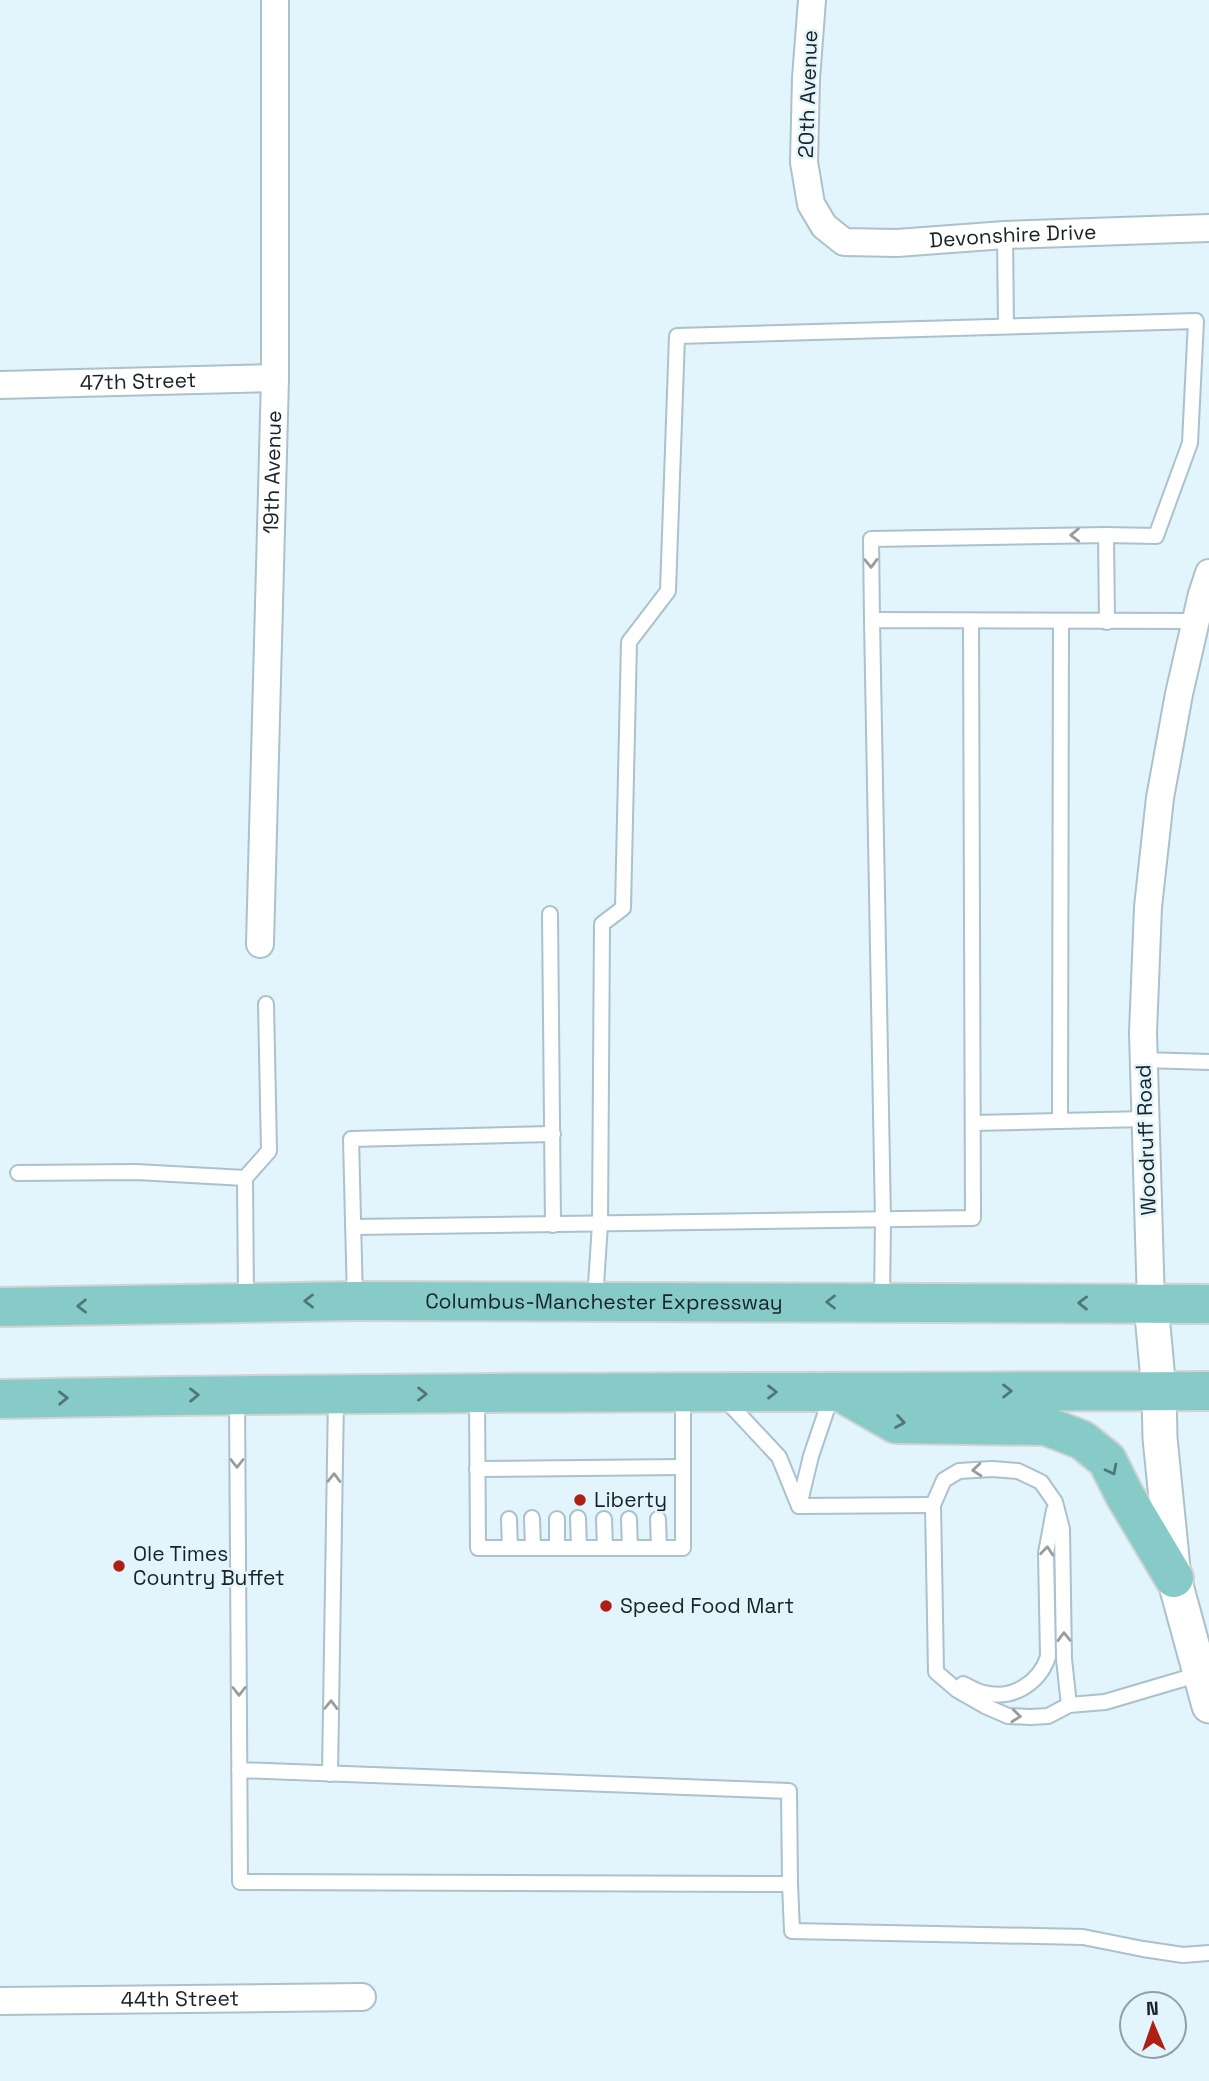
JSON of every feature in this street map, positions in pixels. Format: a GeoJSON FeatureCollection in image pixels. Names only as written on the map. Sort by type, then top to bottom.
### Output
{"type":"FeatureCollection","features":[{"type":"Feature","properties":{"kind":"main road","name":"Columbus-Manchester Expressway"},"geometry":{"type":"LineString","coordinates":[[0,1307],[355,1301],[1209,1304]]}},
{"type":"Feature","properties":{"kind":"main road"},"geometry":{"type":"LineString","coordinates":[[0,1399],[700,1391],[1209,1391]]}},
{"type":"Feature","properties":{"kind":"main road"},"geometry":{"type":"LineString","coordinates":[[837,1392],[896,1424],[1046,1426],[1082,1440],[1107,1460],[1174,1578]]}},
{"type":"Feature","properties":{"kind":"street","name":"19th Avenue"},"geometry":{"type":"LineString","coordinates":[[260,944],[275,378],[275,0]]}},
{"type":"Feature","properties":{"kind":"street","name":"20th Avenue"},"geometry":{"type":"LineString","coordinates":[[812,0],[806,78],[804,162],[811,204],[824,226]]}},
{"type":"Feature","properties":{"kind":"street","name":"Devonshire Drive"},"geometry":{"type":"LineString","coordinates":[[824,226],[844,242],[897,243],[1005,235],[1209,228]]}},
{"type":"Feature","properties":{"kind":"street","name":"47th Street"},"geometry":{"type":"LineString","coordinates":[[0,385],[275,378]]}},
{"type":"Feature","properties":{"kind":"street","name":"Woodruff Road"},"geometry":{"type":"LineString","coordinates":[[1209,573],[1179,694],[1160,798],[1148,907],[1143,1033],[1151,1304],[1159,1391],[1160,1438],[1174,1578],[1209,1706]]}},
{"type":"Feature","properties":{"kind":"street","name":"44th Street"},"geometry":{"type":"LineString","coordinates":[[0,2001],[362,1997]]}},
{"type":"Feature","properties":{"kind":"lane"},"geometry":{"type":"LineString","coordinates":[[1005,235],[1006,326]]}},
{"type":"Feature","properties":{"kind":"lane"},"geometry":{"type":"LineString","coordinates":[[595,1301],[600,1224],[602,925],[623,908],[629,642],[668,590],[677,336],[1196,321],[1190,443],[1156,536],[871,539],[883,1220],[882,1302]]}},
{"type":"Feature","properties":{"kind":"lane"},"geometry":{"type":"LineString","coordinates":[[1105,535],[1107,622]]}},
{"type":"Feature","properties":{"kind":"lane"},"geometry":{"type":"LineString","coordinates":[[873,620],[1196,621]]}},
{"type":"Feature","properties":{"kind":"lane"},"geometry":{"type":"LineString","coordinates":[[353,1227],[973,1218],[971,621]]}},
{"type":"Feature","properties":{"kind":"lane"},"geometry":{"type":"LineString","coordinates":[[1059,1121],[1061,622]]}},
{"type":"Feature","properties":{"kind":"lane"},"geometry":{"type":"LineString","coordinates":[[550,914],[553,1225]]}},
{"type":"Feature","properties":{"kind":"lane"},"geometry":{"type":"LineString","coordinates":[[246,1302],[245,1178],[270,1151],[266,1004]]}},
{"type":"Feature","properties":{"kind":"lane"},"geometry":{"type":"LineString","coordinates":[[1144,1060],[1209,1062]]}},
{"type":"Feature","properties":{"kind":"lane"},"geometry":{"type":"LineString","coordinates":[[973,1123],[1146,1119]]}},
{"type":"Feature","properties":{"kind":"lane"},"geometry":{"type":"LineString","coordinates":[[355,1301],[351,1139],[553,1134]]}},
{"type":"Feature","properties":{"kind":"lane"},"geometry":{"type":"LineString","coordinates":[[18,1173],[136,1172],[245,1178]]}},
{"type":"Feature","properties":{"kind":"lane"},"geometry":{"type":"LineString","coordinates":[[477,1393],[478,1548],[683,1548],[683,1467],[700,1391],[779,1457],[799,1506]]}},
{"type":"Feature","properties":{"kind":"lane"},"geometry":{"type":"LineString","coordinates":[[799,1506],[811,1455],[837,1392]]}},
{"type":"Feature","properties":{"kind":"lane"},"geometry":{"type":"LineString","coordinates":[[330,1774],[336,1394]]}},
{"type":"Feature","properties":{"kind":"lane"},"geometry":{"type":"LineString","coordinates":[[237,1395],[240,1882],[790,1884]]}},
{"type":"Feature","properties":{"kind":"lane"},"geometry":{"type":"LineString","coordinates":[[477,1469],[532,1476],[658,1475],[683,1467]]}},
{"type":"Feature","properties":{"kind":"lane"},"geometry":{"type":"LineString","coordinates":[[1069,1705],[1064,1659],[1062,1529],[1055,1502],[1041,1482],[1018,1471],[959,1471],[944,1480],[933,1505],[936,1672],[957,1690],[1008,1716],[1048,1716],[1069,1705],[1105,1702],[1200,1674]]}},
{"type":"Feature","properties":{"kind":"lane"},"geometry":{"type":"LineString","coordinates":[[936,1672],[983,1693],[997,1695],[1016,1692],[1032,1683],[1043,1670],[1048,1657],[1046,1553],[1055,1502]]}},
{"type":"Feature","properties":{"kind":"lane"},"geometry":{"type":"LineString","coordinates":[[799,1506],[933,1505]]}},
{"type":"Feature","properties":{"kind":"lane"},"geometry":{"type":"LineString","coordinates":[[532,1518],[533,1548]]}},
{"type":"Feature","properties":{"kind":"lane"},"geometry":{"type":"LineString","coordinates":[[578,1518],[579,1548]]}},
{"type":"Feature","properties":{"kind":"lane"},"geometry":{"type":"LineString","coordinates":[[509,1519],[510,1548]]}},
{"type":"Feature","properties":{"kind":"lane"},"geometry":{"type":"LineString","coordinates":[[557,1519],[557,1548]]}},
{"type":"Feature","properties":{"kind":"lane"},"geometry":{"type":"LineString","coordinates":[[604,1519],[605,1548]]}},
{"type":"Feature","properties":{"kind":"lane"},"geometry":{"type":"LineString","coordinates":[[629,1519],[630,1548]]}},
{"type":"Feature","properties":{"kind":"lane"},"geometry":{"type":"LineString","coordinates":[[658,1519],[659,1548]]}},
{"type":"Feature","properties":{"kind":"lane"},"geometry":{"type":"LineString","coordinates":[[239,1770],[789,1791],[792,1931],[1083,1937],[1183,1955],[1209,1953]]}},
{"type":"Feature","properties":{"kind":"place","name":"Liberty"},"geometry":{"type":"Point","coordinates":[580,1500]}},
{"type":"Feature","properties":{"kind":"place","name":"Ole Times Country Buffet"},"geometry":{"type":"Point","coordinates":[119,1566]}},
{"type":"Feature","properties":{"kind":"place","name":"Speed Food Mart"},"geometry":{"type":"Point","coordinates":[606,1606]}}]}
